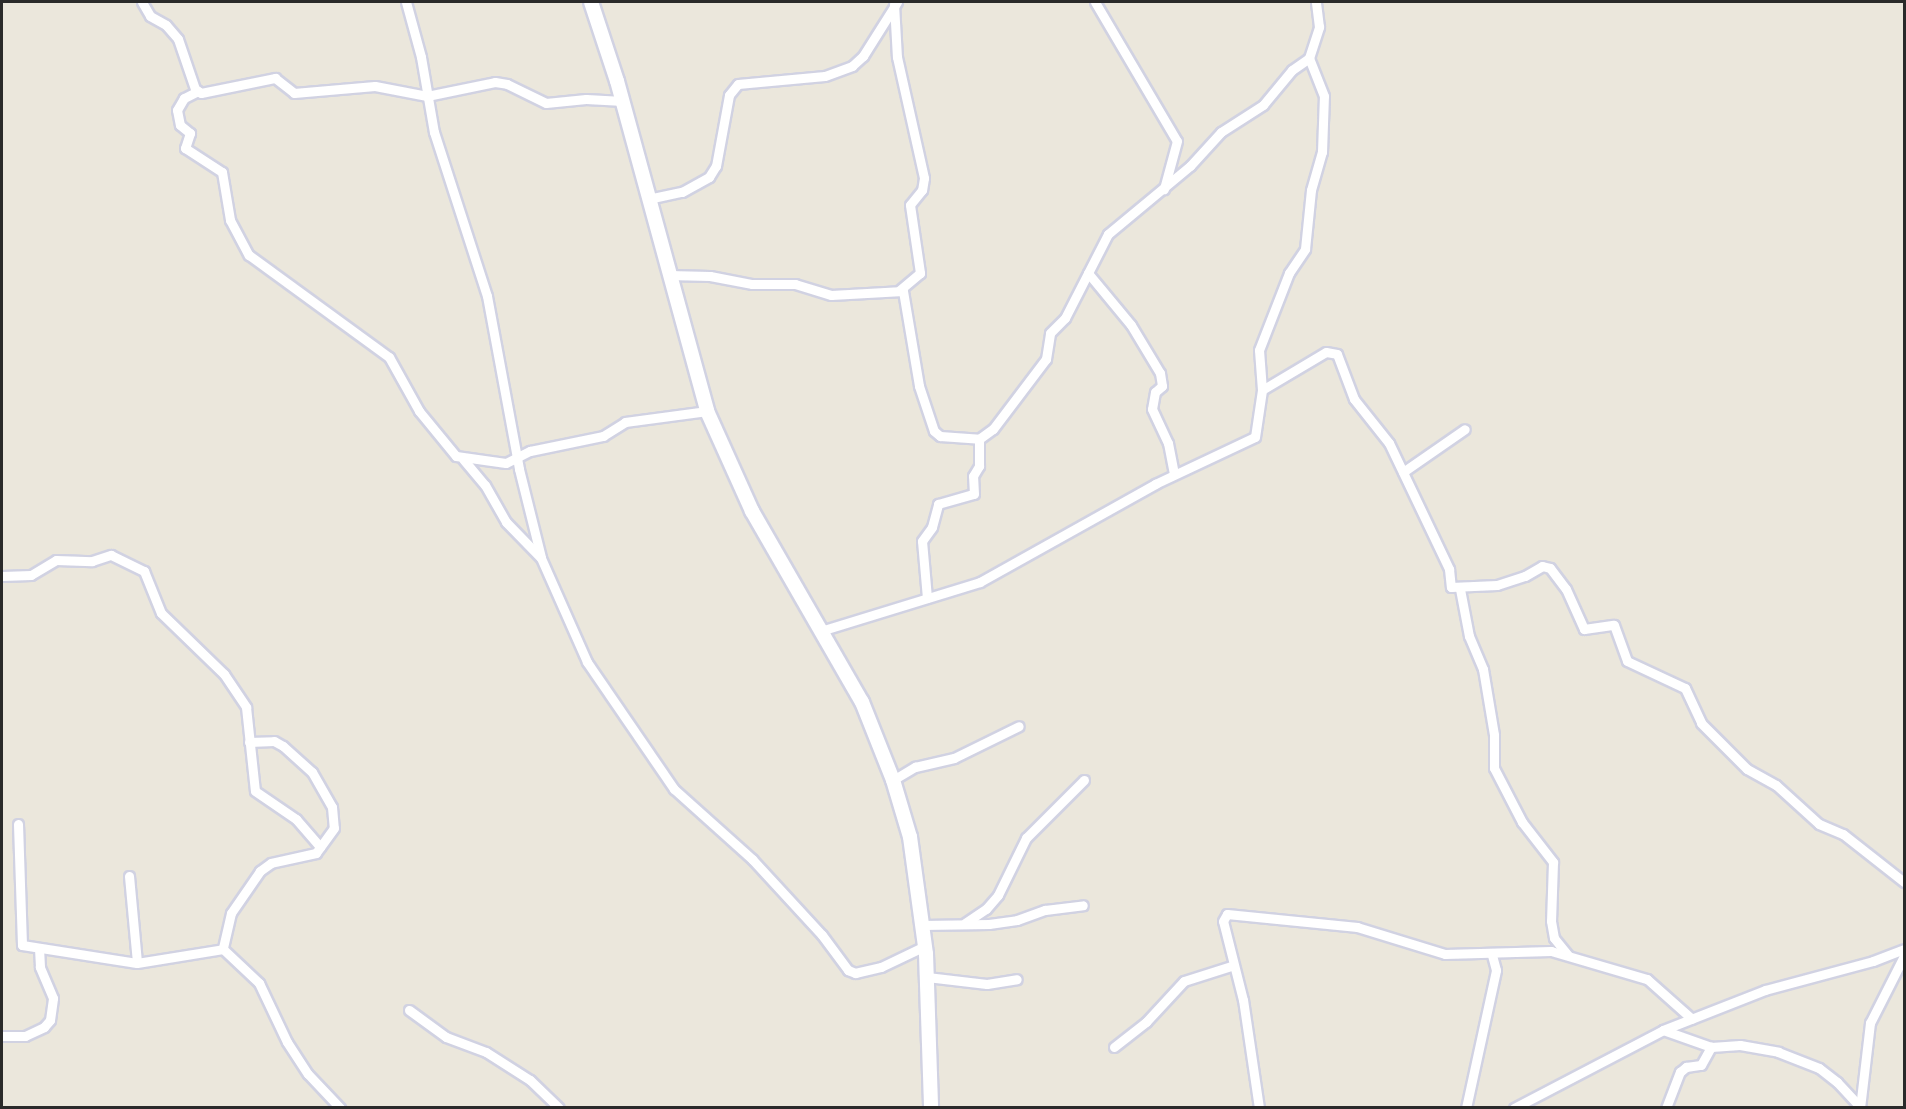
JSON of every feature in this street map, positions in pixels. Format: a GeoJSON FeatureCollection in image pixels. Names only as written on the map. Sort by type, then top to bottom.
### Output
{"type":"FeatureCollection","features":[{"type":"Feature","properties":{"kind":"main road"},"geometry":{"type":"LineString","coordinates":[[591,2],[623,101],[706,411],[752,511],[824,630],[862,702],[893,780],[910,837],[923,925],[931,1107]]}},
{"type":"Feature","properties":{"kind":"street"},"geometry":{"type":"LineString","coordinates":[[142,2],[150,16],[166,25],[177,39],[198,92]]}},
{"type":"Feature","properties":{"kind":"street"},"geometry":{"type":"LineString","coordinates":[[406,2],[434,132],[487,296],[517,456],[541,558],[586,662],[674,789],[752,860],[822,934],[848,970],[855,973],[881,967],[925,946]]}},
{"type":"Feature","properties":{"kind":"street"},"geometry":{"type":"LineString","coordinates":[[1095,2],[1178,141],[1164,189]]}},
{"type":"Feature","properties":{"kind":"street"},"geometry":{"type":"LineString","coordinates":[[900,290],[906,295],[919,386],[934,431],[940,436],[979,439],[993,429],[1046,359],[1050,333],[1065,318],[1112,229],[1164,189],[1215,137],[1263,105],[1292,70],[1309,58],[1319,27],[1316,2]]}},
{"type":"Feature","properties":{"kind":"street"},"geometry":{"type":"LineString","coordinates":[[648,198],[682,192],[709,177],[716,166],[729,95],[738,84],[825,76],[852,66],[863,56],[895,3]]}},
{"type":"Feature","properties":{"kind":"street"},"geometry":{"type":"LineString","coordinates":[[668,275],[710,276],[752,284],[795,284],[831,295],[900,290],[920,273],[910,205],[922,190],[924,178],[897,57],[895,3]]}},
{"type":"Feature","properties":{"kind":"street"},"geometry":{"type":"LineString","coordinates":[[824,630],[980,582],[1060,534],[1174,474],[1251,442],[1258,429],[1262,390],[1260,344],[1290,273],[1305,249],[1311,190],[1322,152],[1324,96],[1309,58]]}},
{"type":"Feature","properties":{"kind":"street"},"geometry":{"type":"LineString","coordinates":[[541,558],[506,522],[485,485],[463,459],[447,449],[428,424],[389,357],[249,255],[230,220],[222,172],[185,148],[190,133],[180,125],[177,110],[184,98],[198,92],[205,94],[275,78],[294,93],[375,86],[427,96],[495,82],[507,84],[546,103],[586,99],[623,101]]}},
{"type":"Feature","properties":{"kind":"street"},"geometry":{"type":"LineString","coordinates":[[1088,273],[1131,325],[1160,373],[1162,386],[1155,392],[1152,409],[1168,443],[1174,474]]}},
{"type":"Feature","properties":{"kind":"street"},"geometry":{"type":"LineString","coordinates":[[1262,390],[1326,352],[1337,354],[1354,399],[1384,433],[1449,569],[1451,587],[1460,589],[1497,585],[1521,578],[1542,566],[1550,568],[1566,589],[1584,628],[1614,625],[1627,661],[1685,688],[1701,723],[1746,769],[1776,785],[1819,824],[1843,834],[1905,882]]}},
{"type":"Feature","properties":{"kind":"street"},"geometry":{"type":"LineString","coordinates":[[463,459],[506,463],[517,456],[603,436],[626,422],[706,411]]}},
{"type":"Feature","properties":{"kind":"street"},"geometry":{"type":"LineString","coordinates":[[1403,472],[1465,429]]}},
{"type":"Feature","properties":{"kind":"street"},"geometry":{"type":"LineString","coordinates":[[927,598],[922,541],[932,528],[938,504],[974,494],[973,476],[979,466],[979,439]]}},
{"type":"Feature","properties":{"kind":"street"},"geometry":{"type":"LineString","coordinates":[[2,576],[31,575],[56,560],[92,561],[111,555],[137,565],[150,582],[160,614],[224,674],[246,707],[255,791],[296,819],[320,847]]}},
{"type":"Feature","properties":{"kind":"street"},"geometry":{"type":"LineString","coordinates":[[1460,589],[1469,636],[1483,669],[1494,735],[1494,768],[1522,822],[1553,862],[1551,921],[1554,938],[1568,956]]}},
{"type":"Feature","properties":{"kind":"street"},"geometry":{"type":"LineString","coordinates":[[893,780],[915,767],[954,758],[1019,726]]}},
{"type":"Feature","properties":{"kind":"street"},"geometry":{"type":"LineString","coordinates":[[223,949],[231,913],[260,871],[271,863],[309,856],[320,847],[334,828],[334,820],[320,780],[284,746],[274,741],[249,742]]}},
{"type":"Feature","properties":{"kind":"street"},"geometry":{"type":"LineString","coordinates":[[965,923],[987,909],[998,895],[1026,838],[1084,780]]}},
{"type":"Feature","properties":{"kind":"street"},"geometry":{"type":"LineString","coordinates":[[18,824],[21,943],[39,949],[137,963],[223,949]]}},
{"type":"Feature","properties":{"kind":"street"},"geometry":{"type":"LineString","coordinates":[[129,876],[137,963]]}},
{"type":"Feature","properties":{"kind":"street"},"geometry":{"type":"LineString","coordinates":[[923,925],[1017,920],[1045,910],[1083,905]]}},
{"type":"Feature","properties":{"kind":"street"},"geometry":{"type":"LineString","coordinates":[[1259,1107],[1234,965],[1223,921],[1230,913],[1264,920],[1357,927],[1441,953],[1492,956],[1542,951],[1568,956],[1647,979],[1692,1019]]}},
{"type":"Feature","properties":{"kind":"street"},"geometry":{"type":"LineString","coordinates":[[2,1036],[25,1036],[44,1027],[50,1020],[53,998],[40,967],[39,949]]}},
{"type":"Feature","properties":{"kind":"street"},"geometry":{"type":"LineString","coordinates":[[223,949],[259,983],[293,1050],[323,1092],[340,1107]]}},
{"type":"Feature","properties":{"kind":"street"},"geometry":{"type":"LineString","coordinates":[[1514,1107],[1528,1105],[1663,1030],[1765,990],[1905,949]]}},
{"type":"Feature","properties":{"kind":"street"},"geometry":{"type":"LineString","coordinates":[[1466,1107],[1496,970],[1492,956]]}},
{"type":"Feature","properties":{"kind":"street"},"geometry":{"type":"LineString","coordinates":[[1860,1107],[1870,1023],[1905,956]]}},
{"type":"Feature","properties":{"kind":"street"},"geometry":{"type":"LineString","coordinates":[[1114,1047],[1146,1022],[1184,981],[1234,965]]}},
{"type":"Feature","properties":{"kind":"street"},"geometry":{"type":"LineString","coordinates":[[927,977],[987,984],[1017,979]]}},
{"type":"Feature","properties":{"kind":"street"},"geometry":{"type":"LineString","coordinates":[[409,1010],[446,1037],[486,1052],[530,1080],[559,1107]]}},
{"type":"Feature","properties":{"kind":"street"},"geometry":{"type":"LineString","coordinates":[[1663,1030],[1711,1047],[1748,1046],[1819,1068],[1837,1082],[1860,1107]]}},
{"type":"Feature","properties":{"kind":"street"},"geometry":{"type":"LineString","coordinates":[[1666,1107],[1680,1072],[1686,1067],[1701,1065],[1711,1047]]}}]}
